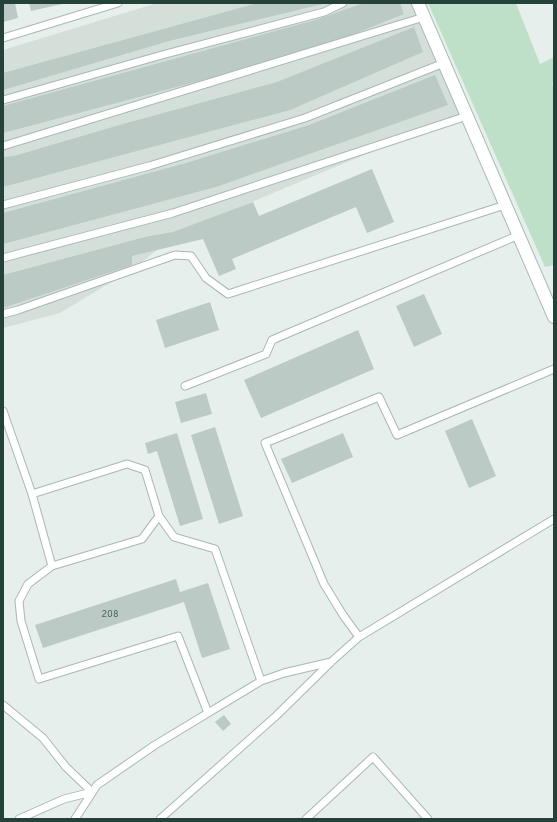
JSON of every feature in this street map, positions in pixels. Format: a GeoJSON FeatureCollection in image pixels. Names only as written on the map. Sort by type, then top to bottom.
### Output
{"type":"FeatureCollection","features":[{"type":"Feature","properties":{"kind":"street"},"geometry":{"type":"LineString","coordinates":[[418,3],[554,316]]}},
{"type":"Feature","properties":{"kind":"lane"},"geometry":{"type":"LineString","coordinates":[[3,38],[118,3]]}},
{"type":"Feature","properties":{"kind":"lane"},"geometry":{"type":"LineString","coordinates":[[3,100],[162,55],[324,12],[343,3]]}},
{"type":"Feature","properties":{"kind":"lane"},"geometry":{"type":"LineString","coordinates":[[3,146],[424,17]]}},
{"type":"Feature","properties":{"kind":"lane"},"geometry":{"type":"LineString","coordinates":[[3,205],[149,166],[305,118],[444,62]]}},
{"type":"Feature","properties":{"kind":"lane"},"geometry":{"type":"LineString","coordinates":[[3,258],[173,213],[467,116]]}},
{"type":"Feature","properties":{"kind":"lane"},"geometry":{"type":"LineString","coordinates":[[3,314],[175,255],[191,256],[206,278],[228,294],[505,204]]}},
{"type":"Feature","properties":{"kind":"lane"},"geometry":{"type":"LineString","coordinates":[[185,386],[266,354],[272,340],[518,235]]}},
{"type":"Feature","properties":{"kind":"lane"},"geometry":{"type":"LineString","coordinates":[[359,637],[343,615],[324,584],[265,444],[379,397],[397,435],[554,369]]}},
{"type":"Feature","properties":{"kind":"lane"},"geometry":{"type":"LineString","coordinates":[[3,411],[32,494],[52,566]]}},
{"type":"Feature","properties":{"kind":"lane"},"geometry":{"type":"LineString","coordinates":[[32,494],[127,464],[145,470],[159,516],[174,537],[215,549],[261,681]]}},
{"type":"Feature","properties":{"kind":"lane"},"geometry":{"type":"LineString","coordinates":[[159,516],[142,538],[52,566],[28,584],[19,600],[21,621],[39,679],[178,636],[208,713]]}},
{"type":"Feature","properties":{"kind":"lane"},"geometry":{"type":"LineString","coordinates":[[160,819],[276,716],[359,637],[554,519]]}},
{"type":"Feature","properties":{"kind":"lane"},"geometry":{"type":"LineString","coordinates":[[75,819],[92,792],[103,781],[148,750],[208,713],[261,681],[284,673],[331,662]]}},
{"type":"Feature","properties":{"kind":"lane"},"geometry":{"type":"LineString","coordinates":[[3,705],[43,738],[66,767],[92,792]]}},
{"type":"Feature","properties":{"kind":"lane"},"geometry":{"type":"LineString","coordinates":[[306,819],[373,757],[428,819]]}},
{"type":"Feature","properties":{"kind":"lane"},"geometry":{"type":"LineString","coordinates":[[19,819],[64,798],[92,792]]}},
{"type":"Feature","properties":{"kind":"shaded area"},"geometry":{"type":"Polygon","coordinates":[[[157,3],[415,3],[462,114],[180,232],[133,269],[60,313],[3,328],[3,50],[157,3]]]}},
{"type":"Feature","properties":{"kind":"green space"},"geometry":{"type":"Polygon","coordinates":[[[428,3],[516,3],[540,64],[554,57],[554,82],[552,84],[554,88],[554,265],[545,267],[428,3]]]}},
{"type":"Feature","properties":{"kind":"building"},"geometry":{"type":"Polygon","coordinates":[[[3,3],[15,3],[18,18],[3,22],[3,3]]]}},
{"type":"Feature","properties":{"kind":"building"},"geometry":{"type":"Polygon","coordinates":[[[29,3],[62,3],[62,4],[31,11],[29,3]]]}},
{"type":"Feature","properties":{"kind":"building"},"geometry":{"type":"Polygon","coordinates":[[[258,3],[323,4],[169,41],[3,90],[3,73],[258,3]]]}},
{"type":"Feature","properties":{"kind":"building"},"geometry":{"type":"Polygon","coordinates":[[[364,3],[400,3],[404,14],[309,52],[3,133],[3,106],[315,20],[364,3]]]}},
{"type":"Feature","properties":{"kind":"building"},"geometry":{"type":"Polygon","coordinates":[[[414,27],[423,52],[290,110],[3,187],[3,157],[14,156],[123,124],[277,82],[414,27]]]}},
{"type":"Feature","properties":{"kind":"building"},"geometry":{"type":"Polygon","coordinates":[[[435,75],[448,105],[216,187],[3,244],[3,213],[186,163],[309,125],[435,75]]]}},
{"type":"Feature","properties":{"kind":"building"},"geometry":{"type":"Polygon","coordinates":[[[372,169],[394,222],[367,233],[356,207],[232,259],[236,269],[219,276],[203,239],[132,256],[132,265],[3,308],[3,275],[145,237],[173,232],[253,202],[259,216],[372,169]]]}},
{"type":"Feature","properties":{"kind":"building"},"geometry":{"type":"Polygon","coordinates":[[[424,294],[442,334],[414,347],[396,306],[424,294]]]}},
{"type":"Feature","properties":{"kind":"building"},"geometry":{"type":"Polygon","coordinates":[[[210,302],[219,330],[165,348],[156,320],[210,302]]]}},
{"type":"Feature","properties":{"kind":"building"},"geometry":{"type":"Polygon","coordinates":[[[358,330],[374,369],[261,418],[244,380],[358,330]]]}},
{"type":"Feature","properties":{"kind":"building"},"geometry":{"type":"Polygon","coordinates":[[[206,393],[212,414],[181,423],[175,402],[206,393]]]}},
{"type":"Feature","properties":{"kind":"building"},"geometry":{"type":"Polygon","coordinates":[[[472,419],[496,476],[469,488],[445,431],[472,419]]]}},
{"type":"Feature","properties":{"kind":"building"},"geometry":{"type":"Polygon","coordinates":[[[215,427],[243,516],[219,524],[191,435],[215,427]]]}},
{"type":"Feature","properties":{"kind":"building"},"geometry":{"type":"Polygon","coordinates":[[[177,433],[203,519],[180,526],[157,451],[148,454],[145,443],[177,433]]]}},
{"type":"Feature","properties":{"kind":"building"},"geometry":{"type":"Polygon","coordinates":[[[343,433],[353,457],[292,483],[281,459],[343,433]]]}},
{"type":"Feature","properties":{"kind":"building"},"geometry":{"type":"Polygon","coordinates":[[[176,579],[180,592],[208,583],[230,649],[202,658],[184,602],[43,648],[35,625],[176,579]]]}},
{"type":"Feature","properties":{"kind":"building"},"geometry":{"type":"Polygon","coordinates":[[[224,715],[231,724],[223,731],[215,722],[224,715]]]}}]}
